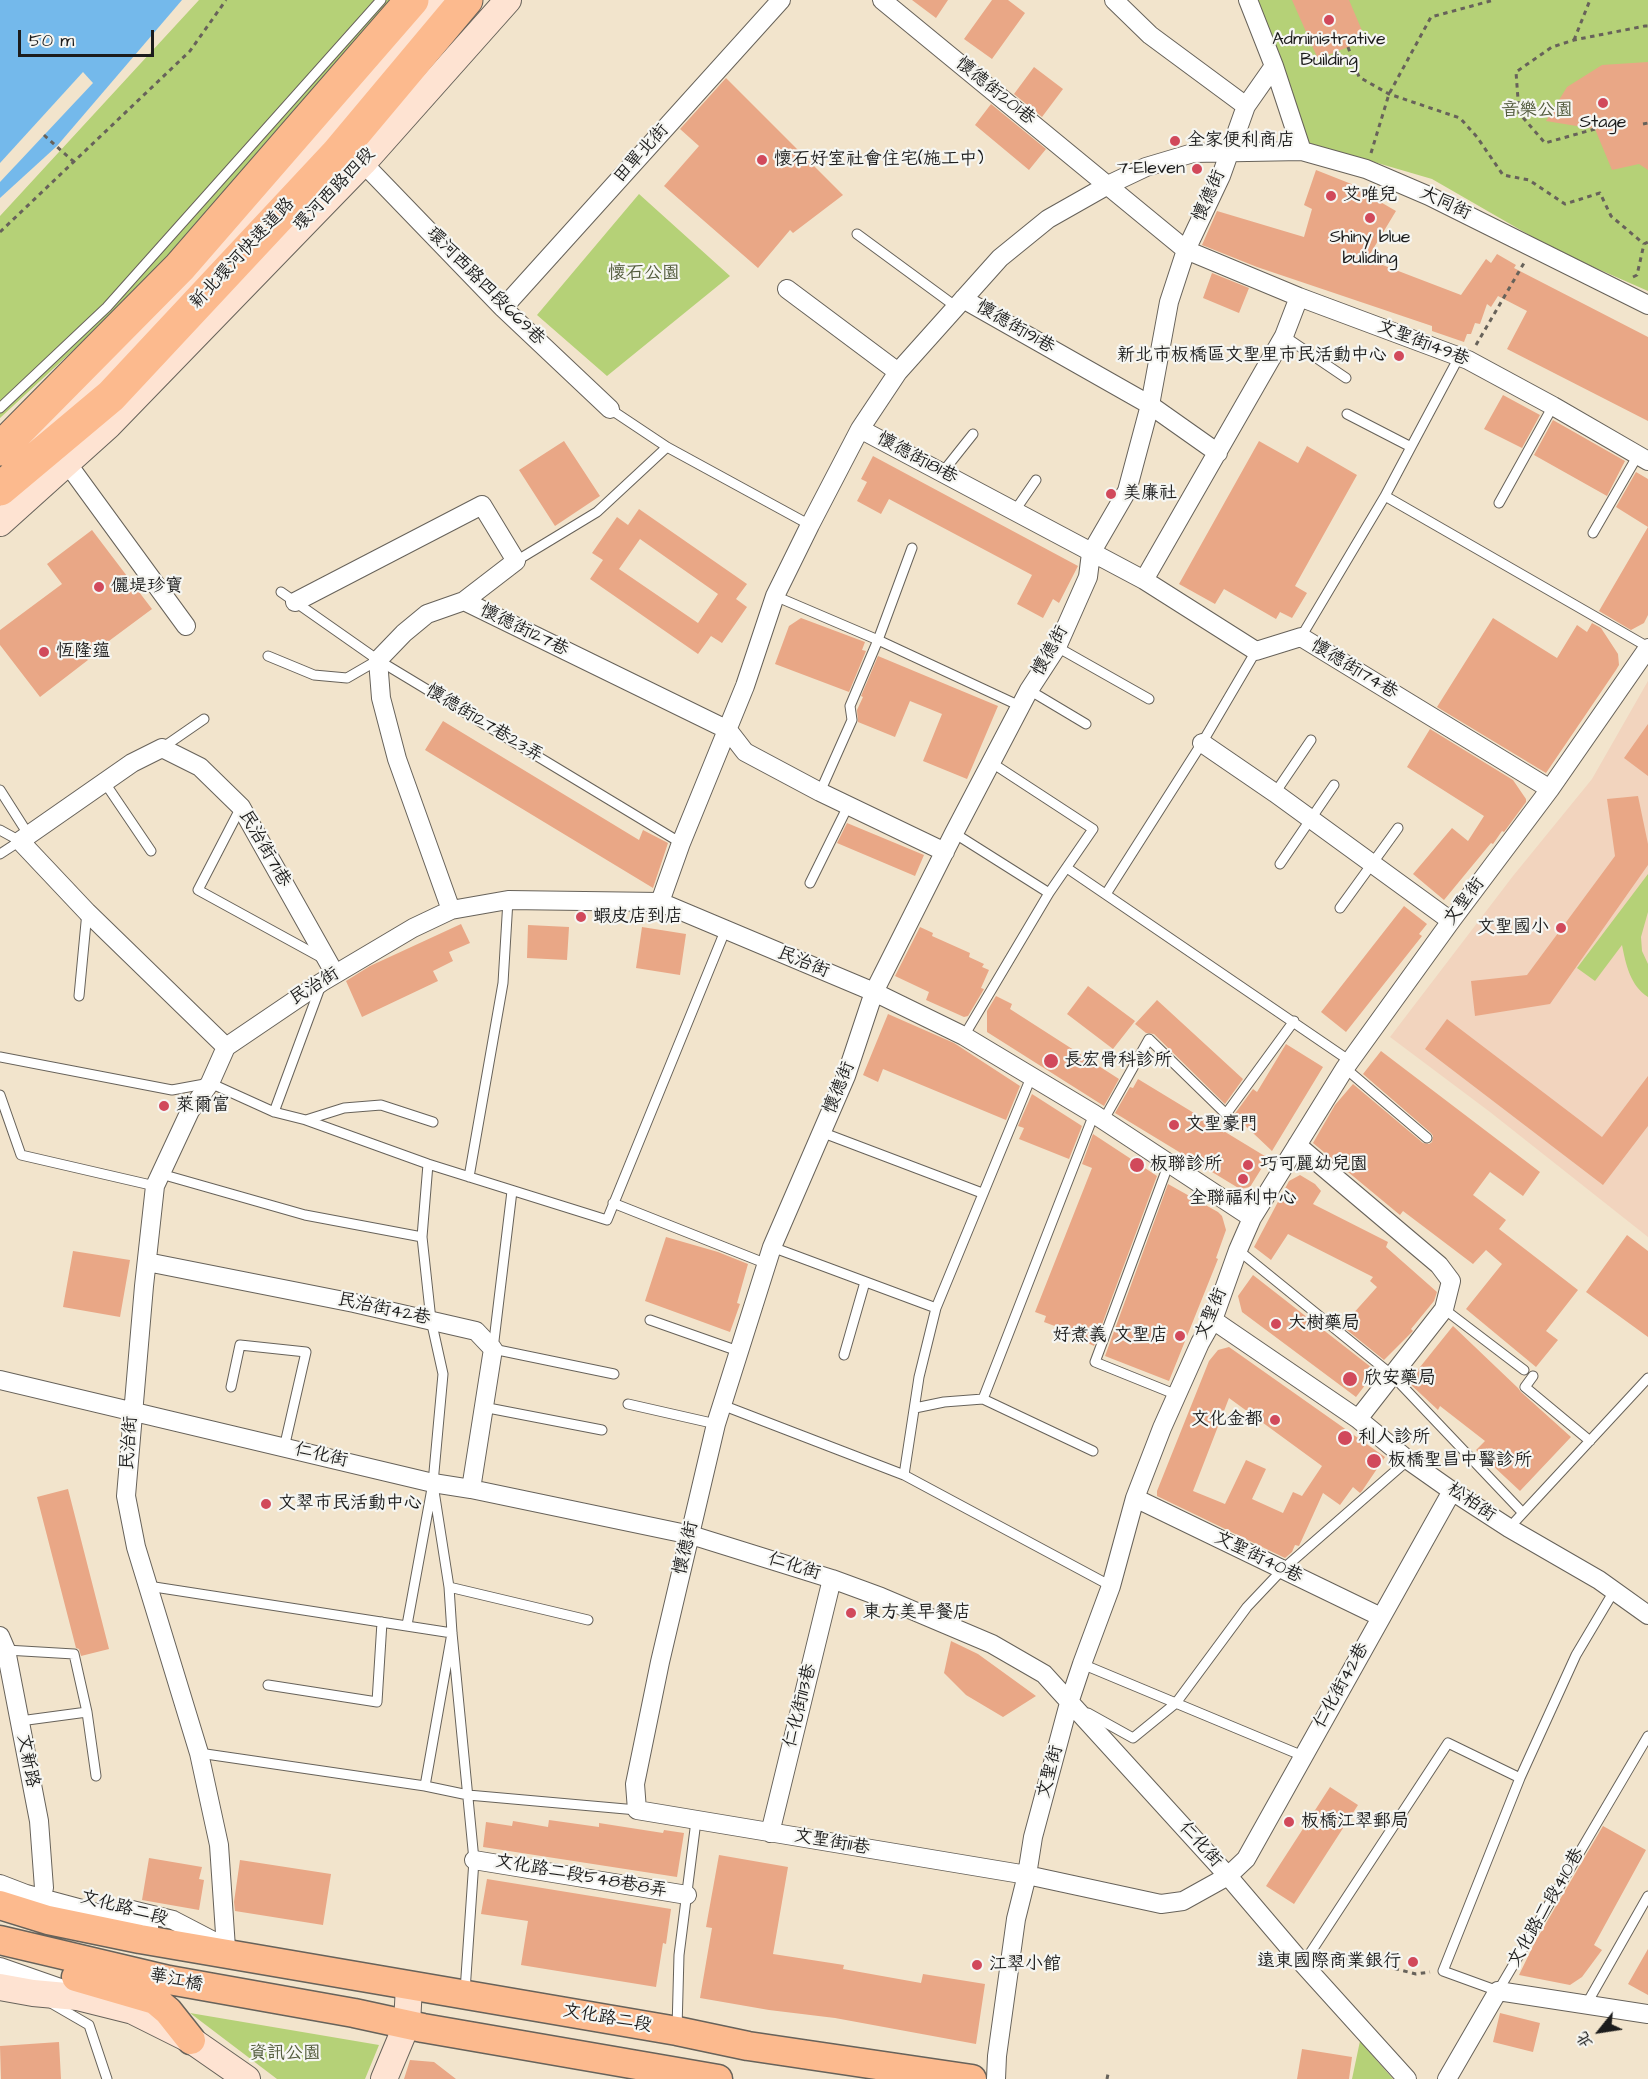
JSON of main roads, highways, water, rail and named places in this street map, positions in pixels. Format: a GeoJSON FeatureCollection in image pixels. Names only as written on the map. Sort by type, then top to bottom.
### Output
{"type":"FeatureCollection","features":[{"type":"Feature","properties":{"kind":"highway","name":"新北環河快速道路"},"geometry":{"type":"LineString","coordinates":[[0,489],[111,396],[337,154],[466,0]]}},
{"type":"Feature","properties":{"kind":"highway","name":"新北環河快速道路"},"geometry":{"type":"LineString","coordinates":[[0,449],[180,267],[402,4]]}},
{"type":"Feature","properties":{"kind":"highway"},"geometry":{"type":"LineString","coordinates":[[0,506],[99,421],[240,289]]}},
{"type":"Feature","properties":{"kind":"main road"},"geometry":{"type":"LineString","coordinates":[[0,464],[94,383],[197,274],[434,0]]}},
{"type":"Feature","properties":{"kind":"main road","name":"環河西路四段"},"geometry":{"type":"LineString","coordinates":[[0,523],[110,425],[363,163],[508,0]]}},
{"type":"Feature","properties":{"kind":"main road","name":"文化路二段"},"geometry":{"type":"LineString","coordinates":[[0,1905],[48,1920],[140,1939],[234,1952],[409,1986],[677,2031],[748,2046],[972,2079]]}},
{"type":"Feature","properties":{"kind":"main road","name":"華江橋"},"geometry":{"type":"LineString","coordinates":[[0,1940],[169,1980],[406,2024]]}},
{"type":"Feature","properties":{"kind":"main road"},"geometry":{"type":"LineString","coordinates":[[0,1957],[155,2000],[168,2011],[191,2040]]}},
{"type":"Feature","properties":{"kind":"main road"},"geometry":{"type":"LineString","coordinates":[[384,2079],[406,2024],[409,1986]]}},
{"type":"Feature","properties":{"kind":"main road"},"geometry":{"type":"LineString","coordinates":[[0,1987],[77,1997],[133,2011],[191,2040],[247,2079]]}},
{"type":"Feature","properties":{"kind":"main road"},"geometry":{"type":"LineString","coordinates":[[406,2024],[649,2073],[718,2079]]}},
{"type":"Feature","properties":{"kind":"water"},"geometry":{"type":"Polygon","coordinates":[[[0,0],[182,0],[57,146],[0,198],[0,0]]]}},
{"type":"Feature","properties":{"kind":"place","name":"Administrative Building"},"geometry":{"type":"Point","coordinates":[1329,20]}},
{"type":"Feature","properties":{"kind":"place","name":"Stage"},"geometry":{"type":"Point","coordinates":[1603,103]}},
{"type":"Feature","properties":{"kind":"place","name":"全家便利商店"},"geometry":{"type":"Point","coordinates":[1175,141]}},
{"type":"Feature","properties":{"kind":"place","name":"懷石好室社會住宅(施工中)"},"geometry":{"type":"Point","coordinates":[762,160]}},
{"type":"Feature","properties":{"kind":"place","name":"7-Eleven"},"geometry":{"type":"Point","coordinates":[1197,169]}},
{"type":"Feature","properties":{"kind":"place","name":"艾唯兒"},"geometry":{"type":"Point","coordinates":[1331,196]}},
{"type":"Feature","properties":{"kind":"place","name":"Shiny blue buliding"},"geometry":{"type":"Point","coordinates":[1370,218]}},
{"type":"Feature","properties":{"kind":"place","name":"新北市板橋區文聖里市民活動中心"},"geometry":{"type":"Point","coordinates":[1399,356]}},
{"type":"Feature","properties":{"kind":"place","name":"美廉社"},"geometry":{"type":"Point","coordinates":[1111,494]}},
{"type":"Feature","properties":{"kind":"place","name":"儷堤珍寶"},"geometry":{"type":"Point","coordinates":[99,587]}},
{"type":"Feature","properties":{"kind":"place","name":"恆隆蕴"},"geometry":{"type":"Point","coordinates":[44,652]}},
{"type":"Feature","properties":{"kind":"place","name":"蝦皮店到店"},"geometry":{"type":"Point","coordinates":[581,917]}},
{"type":"Feature","properties":{"kind":"place","name":"文聖國小"},"geometry":{"type":"Point","coordinates":[1561,928]}},
{"type":"Feature","properties":{"kind":"place","name":"長宏骨科診所"},"geometry":{"type":"Point","coordinates":[1051,1061]}},
{"type":"Feature","properties":{"kind":"place","name":"萊爾富"},"geometry":{"type":"Point","coordinates":[164,1106]}},
{"type":"Feature","properties":{"kind":"place","name":"文聖豪門"},"geometry":{"type":"Point","coordinates":[1174,1125]}},
{"type":"Feature","properties":{"kind":"place","name":"板聯診所"},"geometry":{"type":"Point","coordinates":[1137,1165]}},
{"type":"Feature","properties":{"kind":"place","name":"巧可麗幼兒園"},"geometry":{"type":"Point","coordinates":[1248,1165]}},
{"type":"Feature","properties":{"kind":"place","name":"全聯福利中心"},"geometry":{"type":"Point","coordinates":[1243,1179]}},
{"type":"Feature","properties":{"kind":"place","name":"大樹藥局"},"geometry":{"type":"Point","coordinates":[1276,1324]}},
{"type":"Feature","properties":{"kind":"place","name":"好煮義 文聖店"},"geometry":{"type":"Point","coordinates":[1180,1336]}},
{"type":"Feature","properties":{"kind":"place","name":"欣安藥局"},"geometry":{"type":"Point","coordinates":[1350,1379]}},
{"type":"Feature","properties":{"kind":"place","name":"文化金都"},"geometry":{"type":"Point","coordinates":[1275,1420]}},
{"type":"Feature","properties":{"kind":"place","name":"利人診所"},"geometry":{"type":"Point","coordinates":[1345,1438]}},
{"type":"Feature","properties":{"kind":"place","name":"板橋聖昌中醫診所"},"geometry":{"type":"Point","coordinates":[1374,1461]}},
{"type":"Feature","properties":{"kind":"place","name":"文翠市民活動中心"},"geometry":{"type":"Point","coordinates":[266,1504]}},
{"type":"Feature","properties":{"kind":"place","name":"東方美早餐店"},"geometry":{"type":"Point","coordinates":[851,1613]}},
{"type":"Feature","properties":{"kind":"place","name":"板橋江翠郵局"},"geometry":{"type":"Point","coordinates":[1289,1822]}},
{"type":"Feature","properties":{"kind":"place","name":"遠東國際商業銀行"},"geometry":{"type":"Point","coordinates":[1413,1962]}},
{"type":"Feature","properties":{"kind":"place","name":"江翠小館"},"geometry":{"type":"Point","coordinates":[977,1965]}},
{"type":"Feature","properties":{"kind":"park label","name":"音樂公園"},"geometry":{"type":"Point","coordinates":[1537,111]}},
{"type":"Feature","properties":{"kind":"park label","name":"懷石公園"},"geometry":{"type":"Point","coordinates":[644,274]}},
{"type":"Feature","properties":{"kind":"park label","name":"資訊公園"},"geometry":{"type":"Point","coordinates":[285,2054]}}]}
